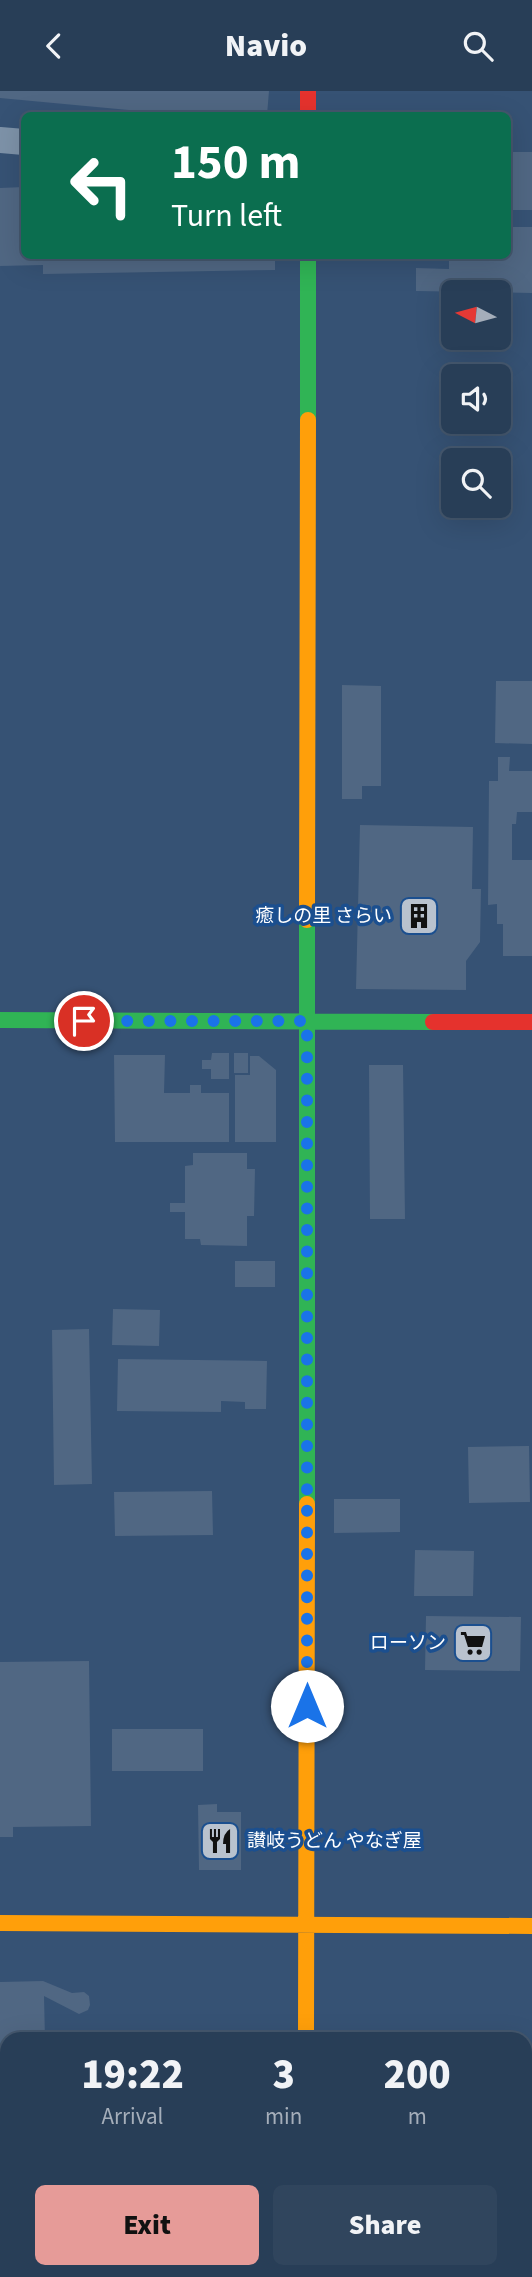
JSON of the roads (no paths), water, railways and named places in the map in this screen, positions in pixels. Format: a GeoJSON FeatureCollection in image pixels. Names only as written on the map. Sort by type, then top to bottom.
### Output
{"type":"FeatureCollection","features":[{"type":"Feature","properties":{"kind":"street"},"geometry":{"type":"LineString","coordinates":[[308,91],[308,112]]}},
{"type":"Feature","properties":{"kind":"street"},"geometry":{"type":"LineString","coordinates":[[0,140],[21,142]]}},
{"type":"Feature","properties":{"kind":"street"},"geometry":{"type":"LineString","coordinates":[[306,2032],[308,259]]}},
{"type":"Feature","properties":{"kind":"street"},"geometry":{"type":"LineString","coordinates":[[0,1020],[532,1022]]}},
{"type":"Feature","properties":{"kind":"street"},"geometry":{"type":"LineString","coordinates":[[0,1923],[532,1926]]}},
{"type":"Feature","properties":{"kind":"place","name":"癒しの里 さらい"},"geometry":{"type":"Point","coordinates":[419,916]}},
{"type":"Feature","properties":{"kind":"place","name":"ローソン"},"geometry":{"type":"Point","coordinates":[473,1643]}},
{"type":"Feature","properties":{"kind":"place","name":"讃岐うどん やなぎ屋"},"geometry":{"type":"Point","coordinates":[220,1841]}}]}
